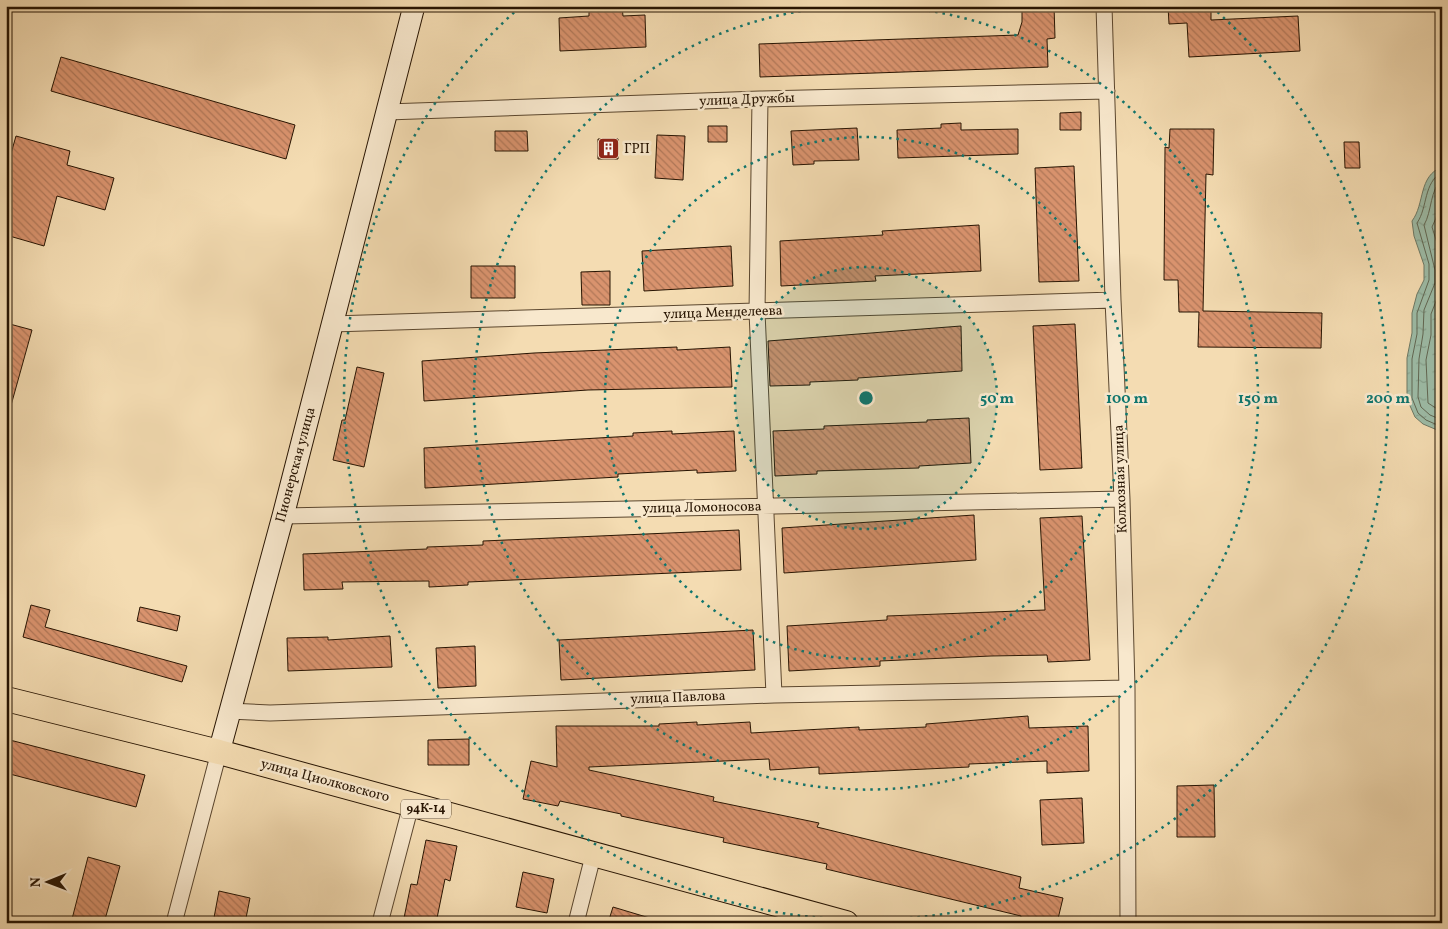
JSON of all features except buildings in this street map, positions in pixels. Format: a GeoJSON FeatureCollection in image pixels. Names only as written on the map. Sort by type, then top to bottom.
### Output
{"type":"FeatureCollection","features":[{"type":"Feature","properties":{"kind":"main road","name":"улица Циолковского"},"geometry":{"type":"LineString","coordinates":[[6,699],[219,752],[593,856],[846,923]]}},
{"type":"Feature","properties":{"kind":"street","name":"Пионерская улица"},"geometry":{"type":"LineString","coordinates":[[174,923],[414,6]]}},
{"type":"Feature","properties":{"kind":"street","name":"Колхозная улица"},"geometry":{"type":"LineString","coordinates":[[1104,6],[1127,688],[1128,923]]}},
{"type":"Feature","properties":{"kind":"street","name":"улица Дружбы"},"geometry":{"type":"LineString","coordinates":[[387,112],[760,99],[1107,91]]}},
{"type":"Feature","properties":{"kind":"street"},"geometry":{"type":"LineString","coordinates":[[760,99],[757,312],[774,695]]}},
{"type":"Feature","properties":{"kind":"street","name":"улица Менделеева"},"geometry":{"type":"LineString","coordinates":[[332,324],[1113,300]]}},
{"type":"Feature","properties":{"kind":"street","name":"улица Ломоносова"},"geometry":{"type":"LineString","coordinates":[[282,516],[1122,499]]}},
{"type":"Feature","properties":{"kind":"street","name":"улица Павлова"},"geometry":{"type":"LineString","coordinates":[[230,711],[270,713],[774,695],[1127,688]]}},
{"type":"Feature","properties":{"kind":"street"},"geometry":{"type":"LineString","coordinates":[[380,923],[411,804]]}},
{"type":"Feature","properties":{"kind":"street"},"geometry":{"type":"LineString","coordinates":[[576,923],[593,856]]}},
{"type":"Feature","properties":{"kind":"water"},"geometry":{"type":"Polygon","coordinates":[[[1442,167],[1442,432],[1423,424],[1415,417],[1407,399],[1407,358],[1412,333],[1412,313],[1417,294],[1424,280],[1424,265],[1414,236],[1412,221],[1419,207],[1425,184],[1434,171],[1442,167]]]}},
{"type":"Feature","properties":{"kind":"place","name":"ГРП"},"geometry":{"type":"Point","coordinates":[608,149]}}]}
